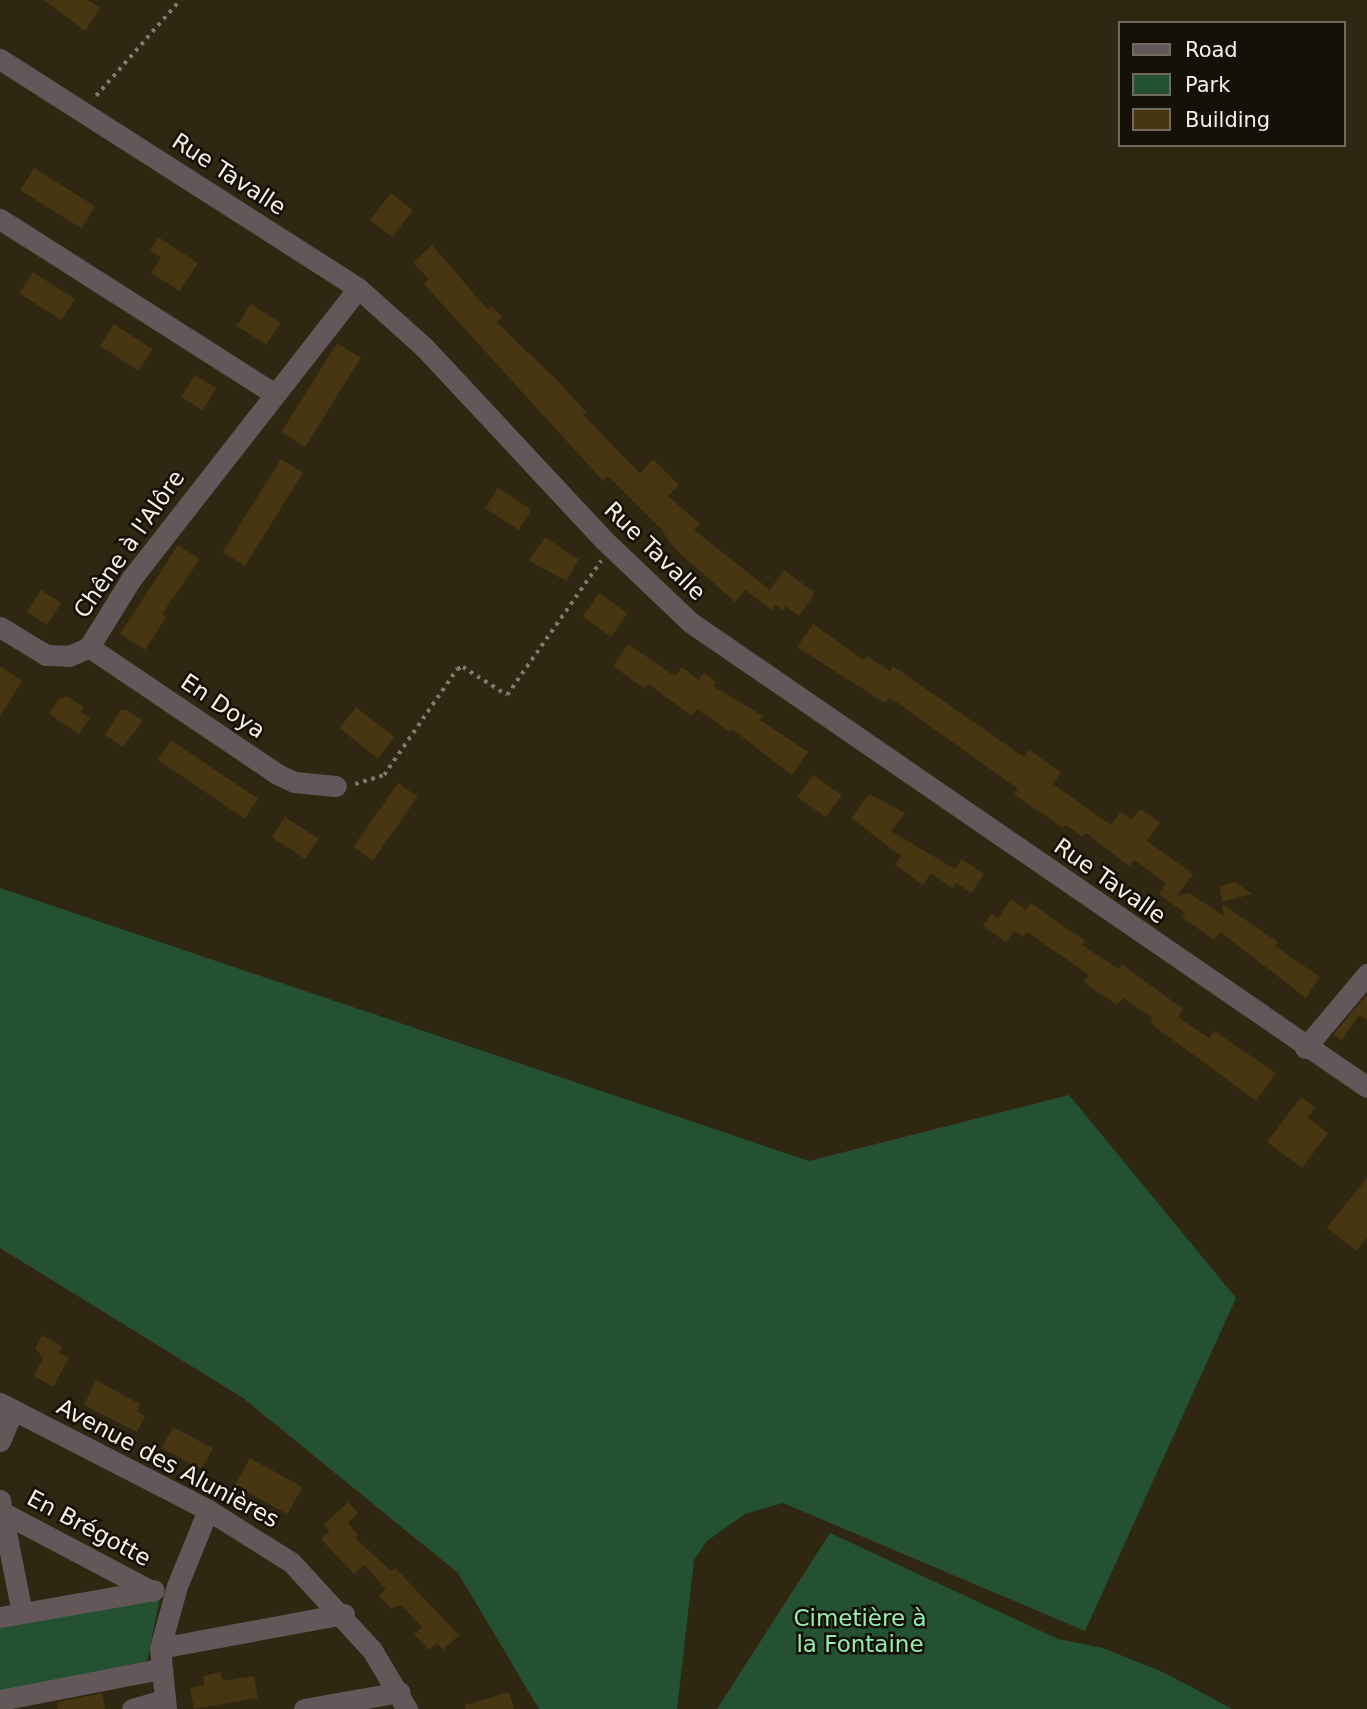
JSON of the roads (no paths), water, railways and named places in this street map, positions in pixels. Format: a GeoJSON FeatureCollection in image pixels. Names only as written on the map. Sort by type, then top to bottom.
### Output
{"type":"FeatureCollection","features":[{"type":"Feature","properties":{"kind":"street","name":"Rue Tavalle"},"geometry":{"type":"LineString","coordinates":[[0,59],[358,288],[424,348],[611,547],[690,622],[1305,1048],[1367,1087]]}},
{"type":"Feature","properties":{"kind":"street"},"geometry":{"type":"LineString","coordinates":[[0,219],[273,393]]}},
{"type":"Feature","properties":{"kind":"street","name":"Chêne à l'Alôre"},"geometry":{"type":"LineString","coordinates":[[0,627],[47,655],[69,656],[89,647],[131,579],[273,393],[358,288]]}},
{"type":"Feature","properties":{"kind":"street","name":"En Doya"},"geometry":{"type":"LineString","coordinates":[[89,647],[277,774],[295,782],[336,786]]}},
{"type":"Feature","properties":{"kind":"street"},"geometry":{"type":"LineString","coordinates":[[1305,1048],[1367,974]]}},
{"type":"Feature","properties":{"kind":"street"},"geometry":{"type":"LineString","coordinates":[[0,1441],[6,1406]]}},
{"type":"Feature","properties":{"kind":"street","name":"Avenue des Alunières"},"geometry":{"type":"LineString","coordinates":[[6,1406],[208,1510],[291,1562],[344,1614],[403,1700]]}},
{"type":"Feature","properties":{"kind":"street","name":"En Brégotte"},"geometry":{"type":"LineString","coordinates":[[1,1506],[151,1591]]}},
{"type":"Feature","properties":{"kind":"street","name":"En Brégotte"},"geometry":{"type":"LineString","coordinates":[[1,1506],[22,1613]]}},
{"type":"Feature","properties":{"kind":"street"},"geometry":{"type":"LineString","coordinates":[[132,1709],[165,1704],[160,1658],[177,1586],[208,1510]]}},
{"type":"Feature","properties":{"kind":"street","name":"En Brégotte"},"geometry":{"type":"LineString","coordinates":[[0,1618],[177,1586]]}},
{"type":"Feature","properties":{"kind":"street"},"geometry":{"type":"LineString","coordinates":[[0,1700],[344,1614]]}},
{"type":"Feature","properties":{"kind":"street"},"geometry":{"type":"LineString","coordinates":[[304,1709],[403,1700]]}},
{"type":"Feature","properties":{"kind":"park label","name":"Cimetière à la Fontaine"},"geometry":{"type":"Point","coordinates":[860,1631]}}]}
